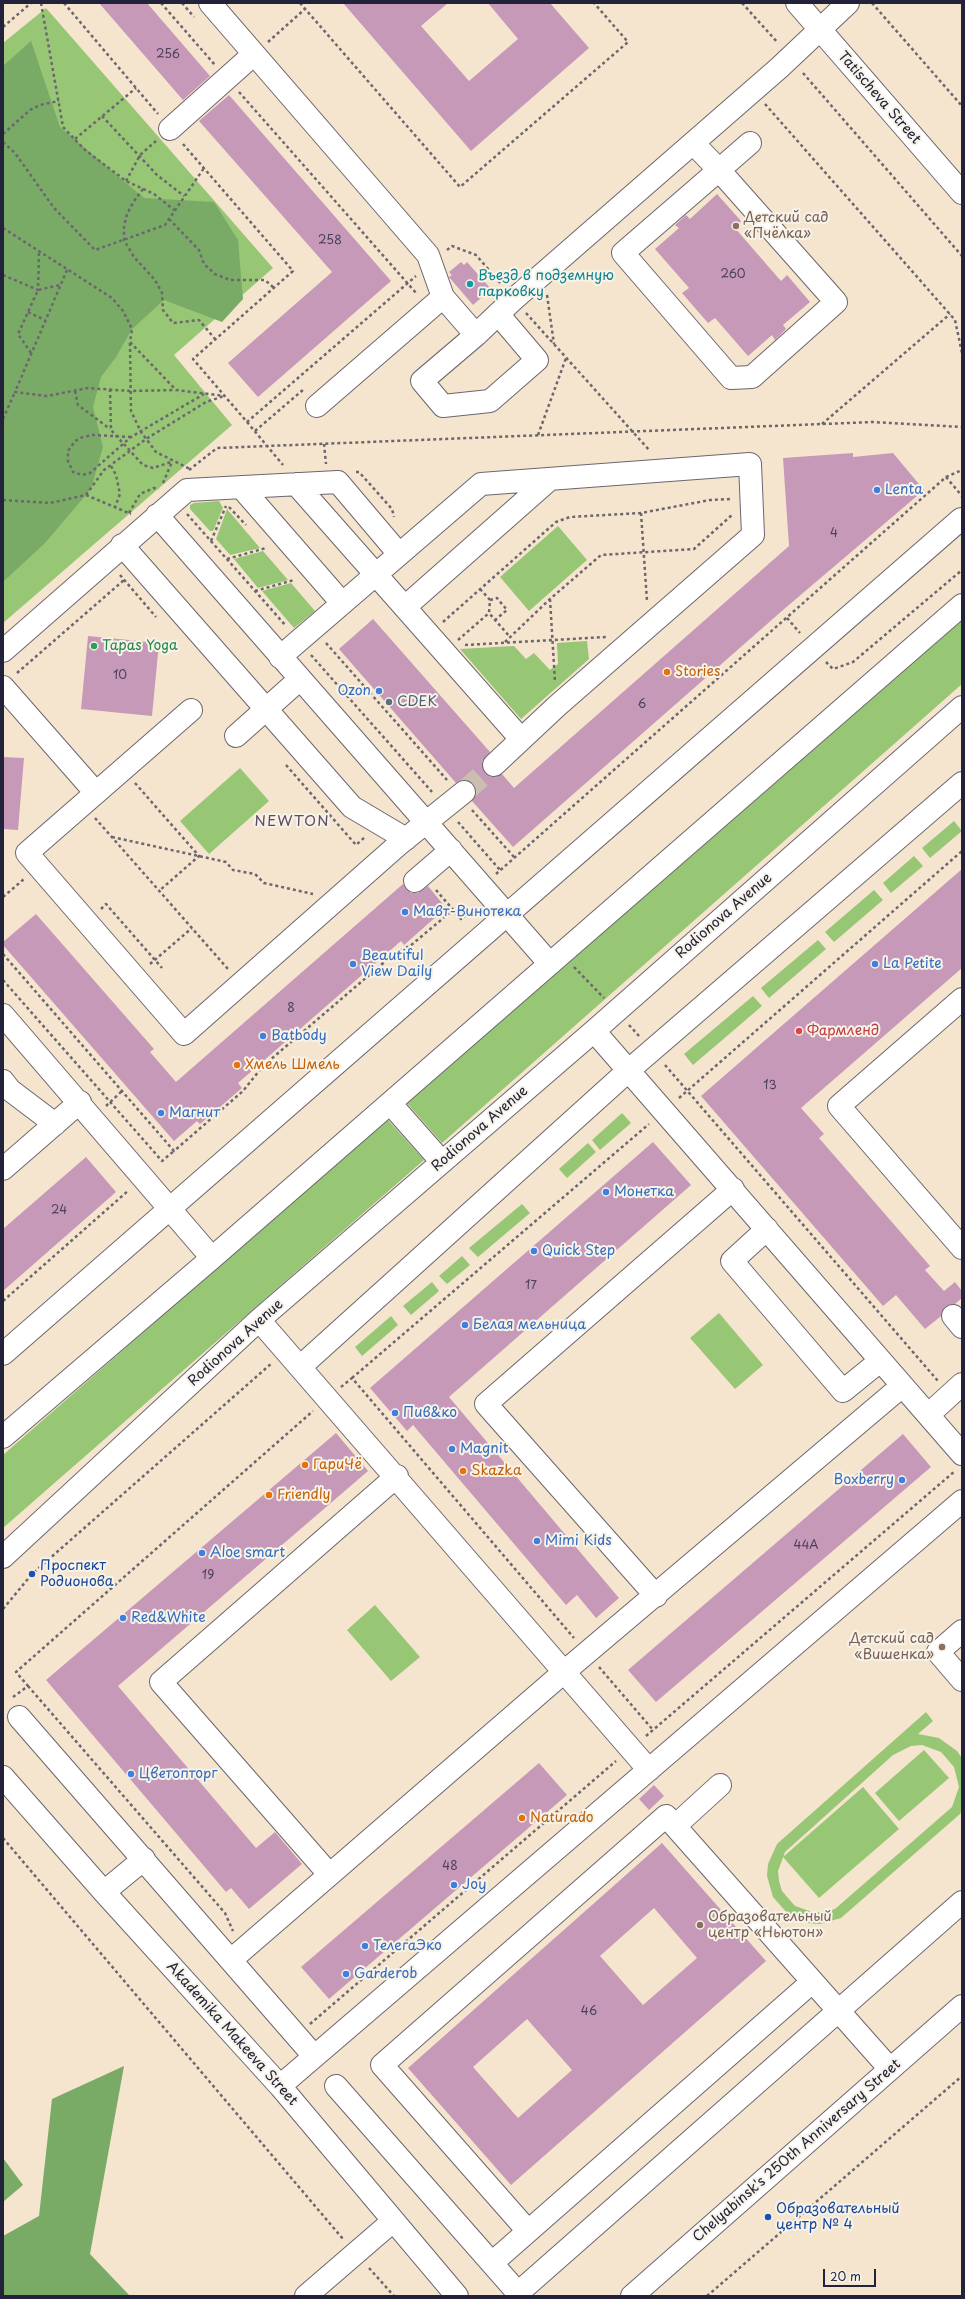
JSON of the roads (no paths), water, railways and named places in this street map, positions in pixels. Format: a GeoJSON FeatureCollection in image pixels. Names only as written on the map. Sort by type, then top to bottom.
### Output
{"type":"FeatureCollection","features":[{"type":"Feature","properties":{"kind":"street"},"geometry":{"type":"LineString","coordinates":[[210,3],[428,255],[427,271],[437,303],[476,335]]}},
{"type":"Feature","properties":{"kind":"street","name":"Tatischeva Street"},"geometry":{"type":"LineString","coordinates":[[797,3],[962,193]]}},
{"type":"Feature","properties":{"kind":"street"},"geometry":{"type":"LineString","coordinates":[[498,314],[537,360],[490,401],[443,406],[422,382],[476,335],[498,314],[514,299],[753,91],[848,3]]}},
{"type":"Feature","properties":{"kind":"street"},"geometry":{"type":"LineString","coordinates":[[170,129],[254,54]]}},
{"type":"Feature","properties":{"kind":"street"},"geometry":{"type":"LineString","coordinates":[[693,143],[719,170],[836,302],[752,377],[732,378],[623,253],[719,170],[750,143]]}},
{"type":"Feature","properties":{"kind":"street"},"geometry":{"type":"LineString","coordinates":[[317,406],[437,303]]}},
{"type":"Feature","properties":{"kind":"street"},"geometry":{"type":"LineString","coordinates":[[280,657],[481,484],[750,464],[744,498],[753,535],[557,706],[494,765]]}},
{"type":"Feature","properties":{"kind":"street"},"geometry":{"type":"LineString","coordinates":[[291,476],[429,635],[448,649],[521,739]]}},
{"type":"Feature","properties":{"kind":"street"},"geometry":{"type":"LineString","coordinates":[[3,651],[154,518],[167,493],[187,490],[233,494],[291,476],[338,482],[399,554]]}},
{"type":"Feature","properties":{"kind":"street"},"geometry":{"type":"LineString","coordinates":[[405,607],[550,479]]}},
{"type":"Feature","properties":{"kind":"street"},"geometry":{"type":"LineString","coordinates":[[233,494],[342,603]]}},
{"type":"Feature","properties":{"kind":"street"},"geometry":{"type":"LineString","coordinates":[[154,518],[300,679],[550,964]]}},
{"type":"Feature","properties":{"kind":"street"},"geometry":{"type":"LineString","coordinates":[[3,1354],[961,519]]}},
{"type":"Feature","properties":{"kind":"street"},"geometry":{"type":"LineString","coordinates":[[122,545],[352,807],[406,839]]}},
{"type":"Feature","properties":{"kind":"street"},"geometry":{"type":"LineString","coordinates":[[3,1437],[212,1258],[962,605]]}},
{"type":"Feature","properties":{"kind":"street"},"geometry":{"type":"LineString","coordinates":[[236,736],[300,679]]}},
{"type":"Feature","properties":{"kind":"street"},"geometry":{"type":"LineString","coordinates":[[9,681],[90,798]]}},
{"type":"Feature","properties":{"kind":"street","name":"Rodionova Avenue"},"geometry":{"type":"LineString","coordinates":[[3,1557],[260,1320],[594,1031],[962,708]]}},
{"type":"Feature","properties":{"kind":"street"},"geometry":{"type":"LineString","coordinates":[[191,710],[27,853],[184,1034],[326,908],[406,839],[457,798]]}},
{"type":"Feature","properties":{"kind":"street"},"geometry":{"type":"LineString","coordinates":[[300,1367],[629,1070],[962,783]]}},
{"type":"Feature","properties":{"kind":"street"},"geometry":{"type":"LineString","coordinates":[[415,881],[451,850]]}},
{"type":"Feature","properties":{"kind":"street"},"geometry":{"type":"LineString","coordinates":[[962,999],[838,1106],[962,1248]]}},
{"type":"Feature","properties":{"kind":"street"},"geometry":{"type":"LineString","coordinates":[[3,1015],[212,1258]]}},
{"type":"Feature","properties":{"kind":"street"},"geometry":{"type":"LineString","coordinates":[[594,1031],[962,1454]]}},
{"type":"Feature","properties":{"kind":"street"},"geometry":{"type":"LineString","coordinates":[[3,1082],[10,1090],[55,1124]]}},
{"type":"Feature","properties":{"kind":"street"},"geometry":{"type":"LineString","coordinates":[[390,1103],[442,1162]]}},
{"type":"Feature","properties":{"kind":"street"},"geometry":{"type":"LineString","coordinates":[[3,1169],[55,1124],[86,1110]]}},
{"type":"Feature","properties":{"kind":"street"},"geometry":{"type":"LineString","coordinates":[[656,1596],[486,1404],[733,1189]]}},
{"type":"Feature","properties":{"kind":"street"},"geometry":{"type":"LineString","coordinates":[[767,1229],[732,1261],[843,1391],[880,1361]]}},
{"type":"Feature","properties":{"kind":"street"},"geometry":{"type":"LineString","coordinates":[[260,1320],[397,1476],[649,1770]]}},
{"type":"Feature","properties":{"kind":"street"},"geometry":{"type":"LineString","coordinates":[[236,1956],[564,1672],[656,1596],[902,1386]]}},
{"type":"Feature","properties":{"kind":"street"},"geometry":{"type":"LineString","coordinates":[[928,1414],[956,1389]]}},
{"type":"Feature","properties":{"kind":"street"},"geometry":{"type":"LineString","coordinates":[[329,1874],[161,1682],[397,1476]]}},
{"type":"Feature","properties":{"kind":"street"},"geometry":{"type":"LineString","coordinates":[[280,2086],[962,1502]]}},
{"type":"Feature","properties":{"kind":"street"},"geometry":{"type":"LineString","coordinates":[[962,1631],[938,1652],[962,1680]]}},
{"type":"Feature","properties":{"kind":"street"},"geometry":{"type":"LineString","coordinates":[[19,1717],[144,1859],[236,1956],[314,2056]]}},
{"type":"Feature","properties":{"kind":"street","name":"Akademika Makeeva Street"},"geometry":{"type":"LineString","coordinates":[[3,1777],[104,1892],[280,2086],[457,2296]]}},
{"type":"Feature","properties":{"kind":"street"},"geometry":{"type":"LineString","coordinates":[[675,1826],[720,1785]]}},
{"type":"Feature","properties":{"kind":"street"},"geometry":{"type":"LineString","coordinates":[[528,2232],[382,2065],[666,1816],[890,2069]]}},
{"type":"Feature","properties":{"kind":"street"},"geometry":{"type":"LineString","coordinates":[[104,1892],[144,1859]]}},
{"type":"Feature","properties":{"kind":"street"},"geometry":{"type":"LineString","coordinates":[[336,2086],[492,2263],[516,2294],[962,1902]]}},
{"type":"Feature","properties":{"kind":"street"},"geometry":{"type":"LineString","coordinates":[[492,2263],[812,1982]]}},
{"type":"Feature","properties":{"kind":"street","name":"Chelyabinsk's 250th Anniversary Street"},"geometry":{"type":"LineString","coordinates":[[633,2295],[962,2006]]}},
{"type":"Feature","properties":{"kind":"street"},"geometry":{"type":"LineString","coordinates":[[306,2296],[393,2221]]}},
{"type":"Feature","properties":{"kind":"tunnel"},"geometry":{"type":"LineString","coordinates":[[464,792],[494,765]]}},
{"type":"Feature","properties":{"kind":"place","name":"Детский сад «Пчёлка»"},"geometry":{"type":"Point","coordinates":[736,226]}},
{"type":"Feature","properties":{"kind":"place","name":"Въезд в подземную парковку"},"geometry":{"type":"Point","coordinates":[470,284]}},
{"type":"Feature","properties":{"kind":"place","name":"Lenta"},"geometry":{"type":"Point","coordinates":[877,490]}},
{"type":"Feature","properties":{"kind":"place","name":"Tapas Yoga"},"geometry":{"type":"Point","coordinates":[94,646]}},
{"type":"Feature","properties":{"kind":"place","name":"Stories"},"geometry":{"type":"Point","coordinates":[667,672]}},
{"type":"Feature","properties":{"kind":"place","name":"Ozon"},"geometry":{"type":"Point","coordinates":[379,691]}},
{"type":"Feature","properties":{"kind":"place","name":"CDEK"},"geometry":{"type":"Point","coordinates":[389,702]}},
{"type":"Feature","properties":{"kind":"place","name":"Мавт-Винотека"},"geometry":{"type":"Point","coordinates":[405,912]}},
{"type":"Feature","properties":{"kind":"place","name":"Beautiful View Daily"},"geometry":{"type":"Point","coordinates":[353,964]}},
{"type":"Feature","properties":{"kind":"place","name":"La Petite"},"geometry":{"type":"Point","coordinates":[875,964]}},
{"type":"Feature","properties":{"kind":"place","name":"Фармленд"},"geometry":{"type":"Point","coordinates":[799,1031]}},
{"type":"Feature","properties":{"kind":"place","name":"Batbody"},"geometry":{"type":"Point","coordinates":[263,1036]}},
{"type":"Feature","properties":{"kind":"place","name":"Хмель Шмель"},"geometry":{"type":"Point","coordinates":[237,1065]}},
{"type":"Feature","properties":{"kind":"place","name":"Магнит"},"geometry":{"type":"Point","coordinates":[161,1113]}},
{"type":"Feature","properties":{"kind":"place","name":"Монетка"},"geometry":{"type":"Point","coordinates":[606,1192]}},
{"type":"Feature","properties":{"kind":"place","name":"Quick Step"},"geometry":{"type":"Point","coordinates":[534,1251]}},
{"type":"Feature","properties":{"kind":"place","name":"Белая мельница"},"geometry":{"type":"Point","coordinates":[465,1325]}},
{"type":"Feature","properties":{"kind":"place","name":"Пив&ко"},"geometry":{"type":"Point","coordinates":[395,1413]}},
{"type":"Feature","properties":{"kind":"place","name":"Magnit"},"geometry":{"type":"Point","coordinates":[452,1449]}},
{"type":"Feature","properties":{"kind":"place","name":"ГариЧё"},"geometry":{"type":"Point","coordinates":[305,1465]}},
{"type":"Feature","properties":{"kind":"place","name":"Skazka"},"geometry":{"type":"Point","coordinates":[463,1471]}},
{"type":"Feature","properties":{"kind":"place","name":"Boxberry"},"geometry":{"type":"Point","coordinates":[902,1480]}},
{"type":"Feature","properties":{"kind":"place","name":"Friendly"},"geometry":{"type":"Point","coordinates":[269,1495]}},
{"type":"Feature","properties":{"kind":"place","name":"Mimi Kids"},"geometry":{"type":"Point","coordinates":[537,1541]}},
{"type":"Feature","properties":{"kind":"place","name":"Aloe smart"},"geometry":{"type":"Point","coordinates":[202,1553]}},
{"type":"Feature","properties":{"kind":"place","name":"Проспект Родионова"},"geometry":{"type":"Point","coordinates":[32,1574]}},
{"type":"Feature","properties":{"kind":"place","name":"Red&White"},"geometry":{"type":"Point","coordinates":[123,1618]}},
{"type":"Feature","properties":{"kind":"place","name":"Детский сад «Вишенка»"},"geometry":{"type":"Point","coordinates":[942,1647]}},
{"type":"Feature","properties":{"kind":"place","name":"Цветопторг"},"geometry":{"type":"Point","coordinates":[131,1774]}},
{"type":"Feature","properties":{"kind":"place","name":"Naturado"},"geometry":{"type":"Point","coordinates":[522,1818]}},
{"type":"Feature","properties":{"kind":"place","name":"Joy"},"geometry":{"type":"Point","coordinates":[454,1885]}},
{"type":"Feature","properties":{"kind":"place","name":"Образовательный центр «Ньютон»"},"geometry":{"type":"Point","coordinates":[700,1925]}},
{"type":"Feature","properties":{"kind":"place","name":"ТелегаЭко"},"geometry":{"type":"Point","coordinates":[365,1946]}},
{"type":"Feature","properties":{"kind":"place","name":"Garderob"},"geometry":{"type":"Point","coordinates":[346,1974]}},
{"type":"Feature","properties":{"kind":"place","name":"Образовательный центр № 4"},"geometry":{"type":"Point","coordinates":[768,2217]}},
{"type":"Feature","properties":{"kind":"district","name":"NEWTON"},"geometry":{"type":"Point","coordinates":[292,822]}}]}
